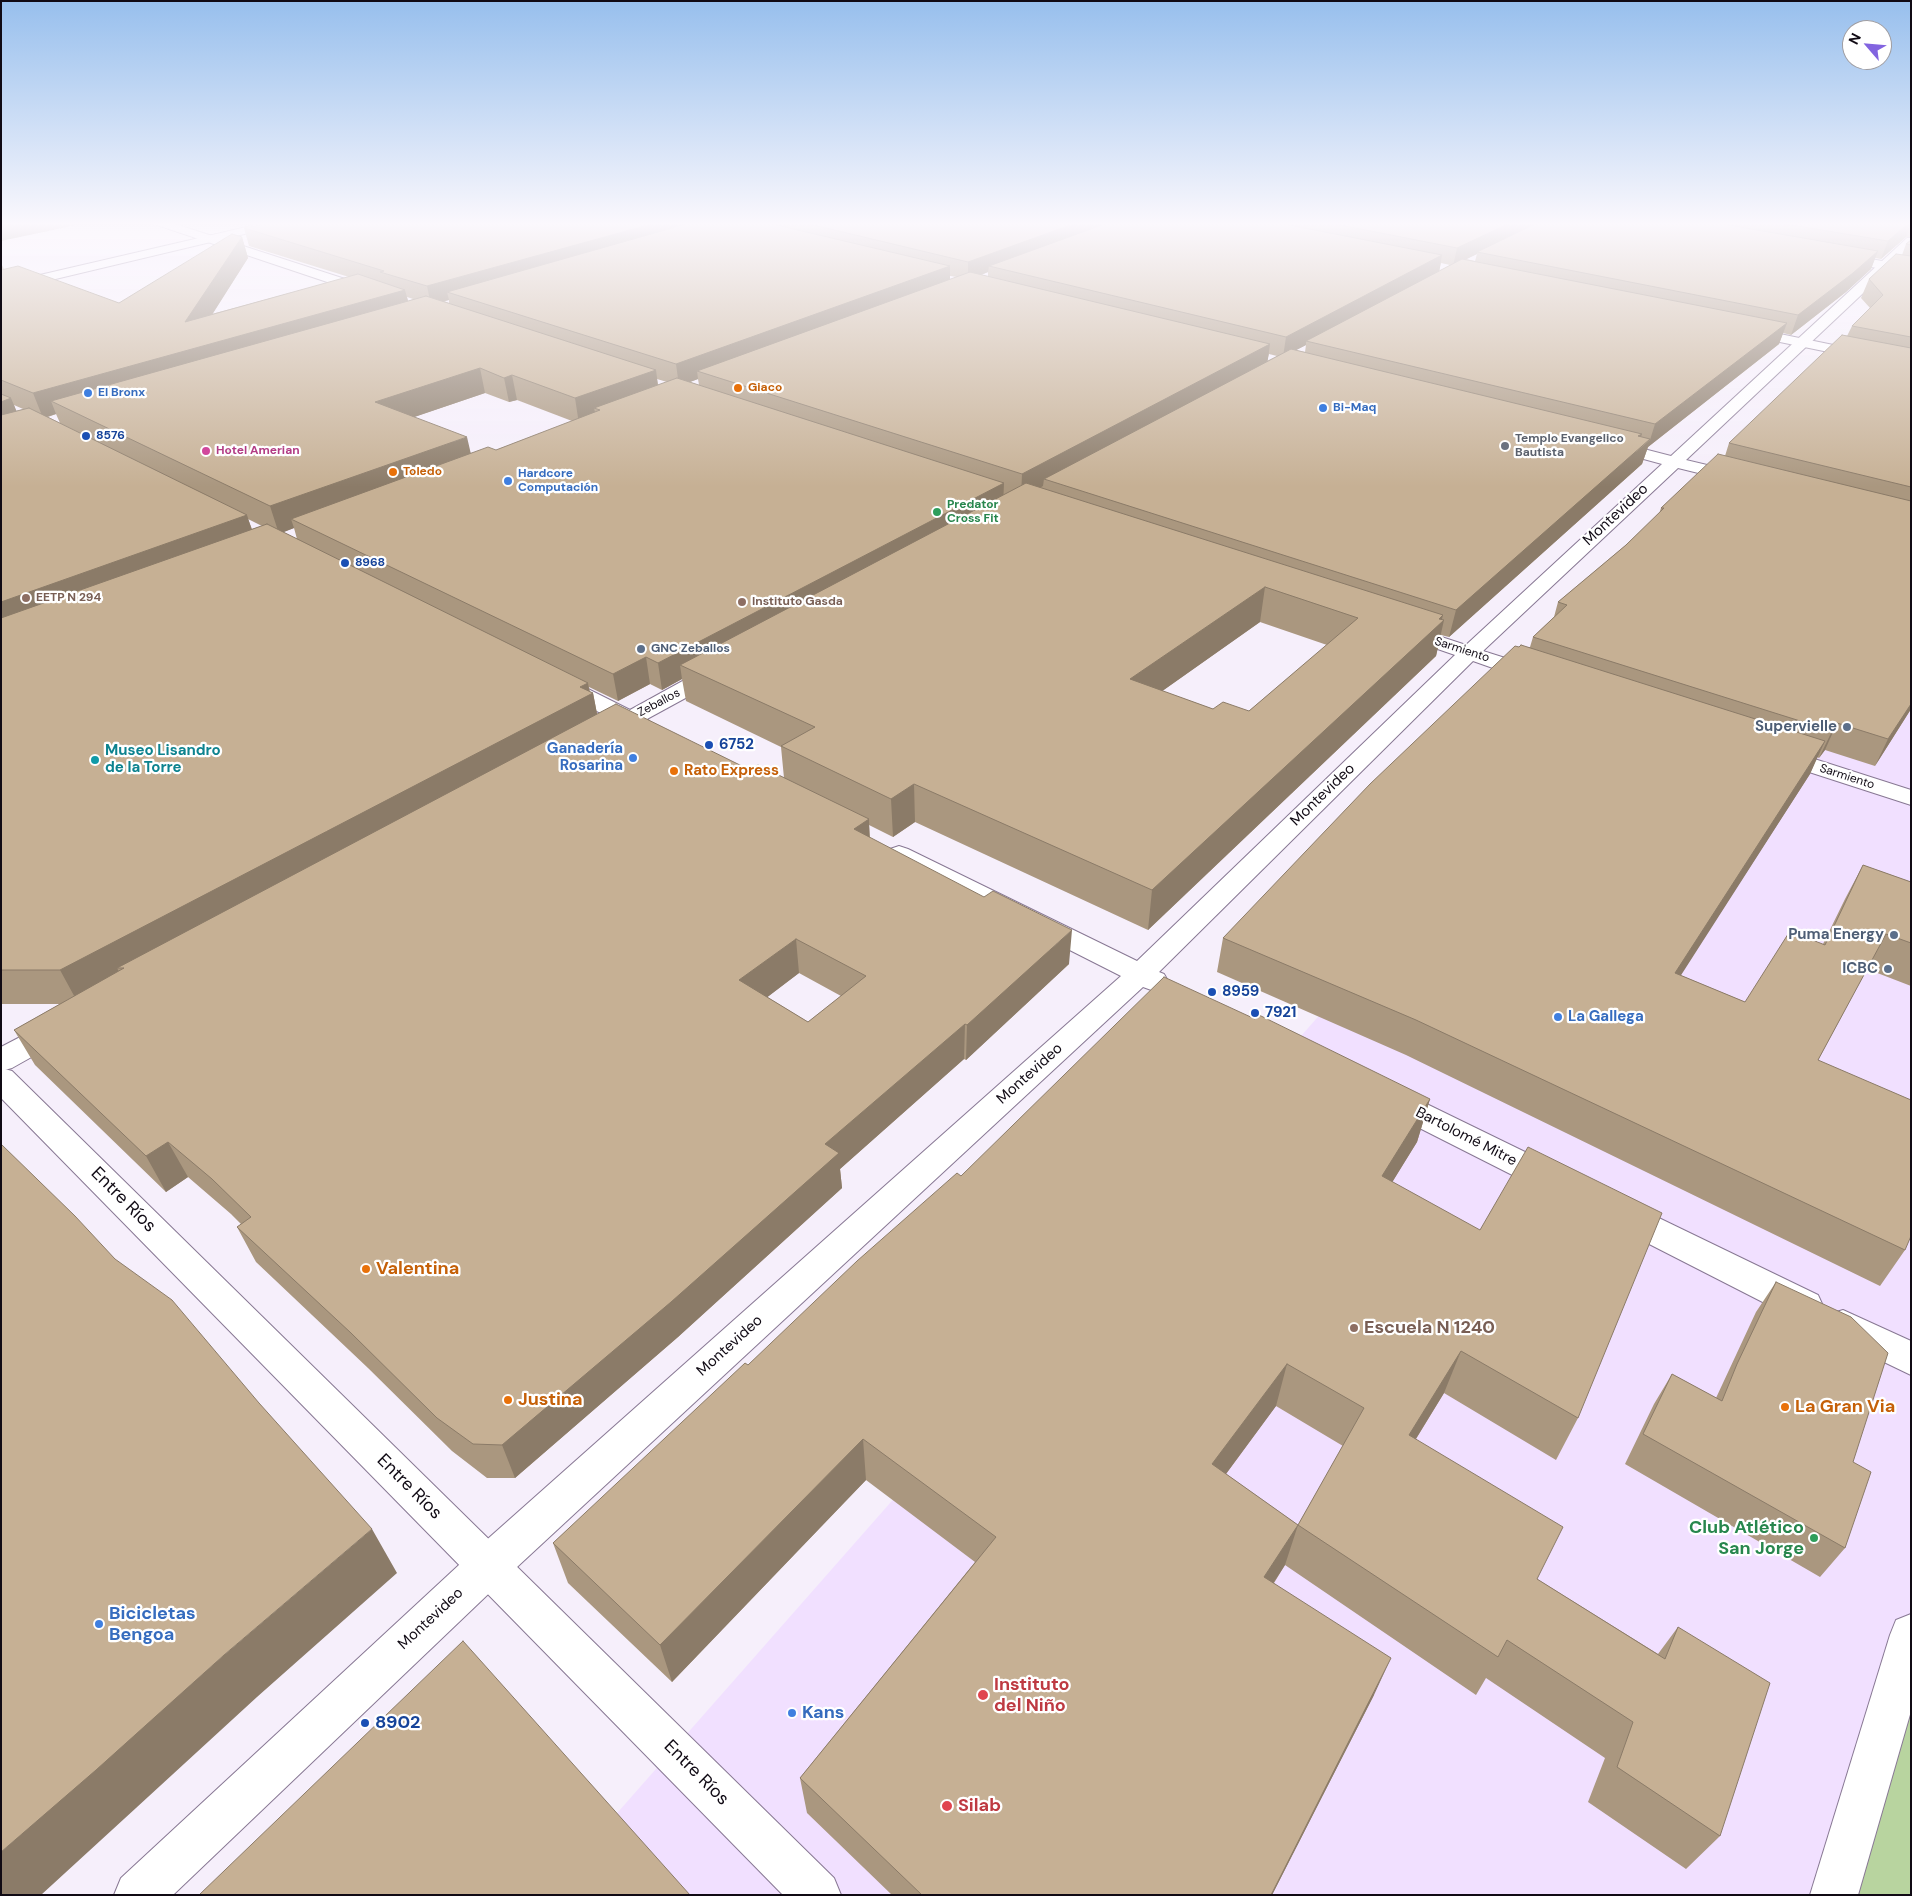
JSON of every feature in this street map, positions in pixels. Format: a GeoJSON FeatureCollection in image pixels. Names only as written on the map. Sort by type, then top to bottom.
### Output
{"type":"FeatureCollection","features":[{"type":"Feature","properties":{"kind":"street","name":"Montevideo"},"geometry":{"type":"LineString","coordinates":[[138,1895],[488,1566],[1140,974],[1469,653],[1835,310]]}},
{"type":"Feature","properties":{"kind":"street"},"geometry":{"type":"LineString","coordinates":[[1734,329],[1911,365]]}},
{"type":"Feature","properties":{"kind":"street"},"geometry":{"type":"LineString","coordinates":[[1598,442],[1750,480]]}},
{"type":"Feature","properties":{"kind":"street","name":"Sarmiento"},"geometry":{"type":"LineString","coordinates":[[1383,624],[1553,680]]}},
{"type":"Feature","properties":{"kind":"street","name":"Zeballos"},"geometry":{"type":"LineString","coordinates":[[604,733],[734,662]]}},
{"type":"Feature","properties":{"kind":"street"},"geometry":{"type":"LineString","coordinates":[[542,675],[656,732]]}},
{"type":"Feature","properties":{"kind":"street","name":"Sarmiento"},"geometry":{"type":"LineString","coordinates":[[1760,749],[1911,798]]}},
{"type":"Feature","properties":{"kind":"street"},"geometry":{"type":"LineString","coordinates":[[885,846],[1175,992]]}},
{"type":"Feature","properties":{"kind":"street"},"geometry":{"type":"LineString","coordinates":[[1,1060],[80,1017]]}},
{"type":"Feature","properties":{"kind":"street","name":"Entre Ríos"},"geometry":{"type":"LineString","coordinates":[[1,1079],[817,1895]]}},
{"type":"Feature","properties":{"kind":"street","name":"Bartolomé Mitre"},"geometry":{"type":"LineString","coordinates":[[1361,1085],[1911,1359]]}},
{"type":"Feature","properties":{"kind":"street"},"geometry":{"type":"LineString","coordinates":[[1834,1895],[1911,1636]]}},
{"type":"Feature","properties":{"kind":"shaded area"},"geometry":{"type":"Polygon","coordinates":[[[1610,685],[1911,702],[1911,1895],[545,1895],[1610,685]]]}},
{"type":"Feature","properties":{"kind":"green space"},"geometry":{"type":"Polygon","coordinates":[[[1911,1635],[1911,1895],[1834,1895],[1911,1635]]]}},
{"type":"Feature","properties":{"kind":"building"},"geometry":{"type":"Polygon","coordinates":[[[1,310],[193,310],[185,322],[227,310],[331,310],[33,393],[1,380],[1,310]]]}},
{"type":"Feature","properties":{"kind":"building"},"geometry":{"type":"Polygon","coordinates":[[[374,310],[471,310],[656,370],[575,398],[512,375],[504,378],[480,368],[375,402],[467,437],[270,506],[51,401],[374,310]]]}},
{"type":"Feature","properties":{"kind":"building"},"geometry":{"type":"Polygon","coordinates":[[[506,310],[826,310],[676,364],[506,310]]]}},
{"type":"Feature","properties":{"kind":"building"},"geometry":{"type":"Polygon","coordinates":[[[864,310],[1130,310],[1270,344],[1022,474],[697,371],[864,310]]]}},
{"type":"Feature","properties":{"kind":"building"},"geometry":{"type":"Polygon","coordinates":[[[1175,310],[1336,310],[1286,337],[1175,310]]]}},
{"type":"Feature","properties":{"kind":"building"},"geometry":{"type":"Polygon","coordinates":[[[1364,310],[1723,310],[1787,323],[1655,424],[1306,341],[1364,310]]]}},
{"type":"Feature","properties":{"kind":"building"},"geometry":{"type":"Polygon","coordinates":[[[1775,310],[1804,310],[1798,315],[1775,310]]]}},
{"type":"Feature","properties":{"kind":"building"},"geometry":{"type":"Polygon","coordinates":[[[1868,310],[1911,310],[1911,337],[1852,326],[1868,310]]]}},
{"type":"Feature","properties":{"kind":"building"},"geometry":{"type":"Polygon","coordinates":[[[1842,335],[1911,348],[1911,487],[1729,443],[1842,335]]]}},
{"type":"Feature","properties":{"kind":"building"},"geometry":{"type":"Polygon","coordinates":[[[1291,349],[1642,434],[1638,436],[1650,439],[1456,610],[1044,479],[1291,349]]]}},
{"type":"Feature","properties":{"kind":"building"},"geometry":{"type":"Polygon","coordinates":[[[677,378],[1004,483],[658,663],[646,657],[613,674],[291,519],[488,447],[496,450],[600,410],[594,408],[677,378]]]}},
{"type":"Feature","properties":{"kind":"building"},"geometry":{"type":"Polygon","coordinates":[[[1,394],[11,398],[1,402],[1,394]]]}},
{"type":"Feature","properties":{"kind":"building"},"geometry":{"type":"Polygon","coordinates":[[[29,408],[247,515],[1,602],[1,415],[29,408]]]}},
{"type":"Feature","properties":{"kind":"building"},"geometry":{"type":"Polygon","coordinates":[[[1718,454],[1911,501],[1911,704],[1888,739],[1837,723],[1832,731],[1533,637],[1567,605],[1558,602],[1626,545],[1664,508],[1661,508],[1718,454]]]}},
{"type":"Feature","properties":{"kind":"building"},"geometry":{"type":"Polygon","coordinates":[[[1026,483],[1443,615],[1439,619],[1444,620],[1152,890],[914,784],[891,799],[781,746],[815,727],[680,665],[1026,483]],[[1265,587],[1130,679],[1213,709],[1223,702],[1249,711],[1358,618],[1265,587]]]}},
{"type":"Feature","properties":{"kind":"building"},"geometry":{"type":"Polygon","coordinates":[[[267,524],[588,683],[580,687],[593,693],[60,970],[1,970],[1,618],[267,524]]]}},
{"type":"Feature","properties":{"kind":"building"},"geometry":{"type":"Polygon","coordinates":[[[1521,645],[1825,741],[1675,973],[1745,1002],[1790,931],[1825,945],[1863,865],[1911,882],[1911,943],[1886,934],[1818,1060],[1911,1100],[1911,1236],[1905,1250],[1416,1020],[1223,938],[1370,784],[1515,646],[1519,647],[1521,645]]]}},
{"type":"Feature","properties":{"kind":"building"},"geometry":{"type":"Polygon","coordinates":[[[616,704],[750,770],[758,765],[869,819],[854,829],[984,897],[993,891],[1072,930],[967,1025],[965,1024],[825,1144],[839,1153],[671,1302],[502,1445],[473,1444],[437,1418],[351,1333],[237,1227],[251,1217],[212,1179],[168,1142],[146,1156],[14,1030],[124,968],[117,968],[616,704]],[[796,939],[739,980],[808,1022],[866,976],[796,939]]]}},
{"type":"Feature","properties":{"kind":"building"},"geometry":{"type":"Polygon","coordinates":[[[1164,977],[1255,1019],[1259,1015],[1430,1099],[1382,1176],[1480,1230],[1528,1147],[1662,1213],[1578,1418],[1461,1351],[1409,1435],[1563,1527],[1537,1579],[1665,1659],[1678,1627],[1770,1683],[1720,1836],[1617,1767],[1633,1722],[1507,1640],[1498,1657],[1298,1525],[1264,1577],[1391,1658],[1271,1895],[922,1895],[800,1778],[996,1537],[863,1439],[660,1645],[553,1543],[745,1363],[748,1365],[857,1261],[957,1173],[961,1176],[1164,977]],[[1287,1364],[1212,1464],[1298,1525],[1364,1408],[1287,1364]]]}},
{"type":"Feature","properties":{"kind":"building"},"geometry":{"type":"Polygon","coordinates":[[[1,1144],[75,1216],[115,1259],[172,1300],[259,1403],[372,1529],[224,1655],[1,1852],[1,1144]]]}},
{"type":"Feature","properties":{"kind":"building"},"geometry":{"type":"Polygon","coordinates":[[[1776,1282],[1851,1317],[1888,1353],[1853,1462],[1871,1472],[1845,1548],[1643,1434],[1672,1374],[1722,1401],[1737,1364],[1776,1282]]]}},
{"type":"Feature","properties":{"kind":"building"},"geometry":{"type":"Polygon","coordinates":[[[463,1641],[690,1895],[199,1895],[463,1641]]]}},
{"type":"Feature","properties":{"kind":"place","name":"Giaco"},"geometry":{"type":"Point","coordinates":[738,388]}},
{"type":"Feature","properties":{"kind":"place","name":"El Bronx"},"geometry":{"type":"Point","coordinates":[88,393]}},
{"type":"Feature","properties":{"kind":"place","name":"Bi-Maq"},"geometry":{"type":"Point","coordinates":[1323,408]}},
{"type":"Feature","properties":{"kind":"place","name":"8576"},"geometry":{"type":"Point","coordinates":[86,436]}},
{"type":"Feature","properties":{"kind":"place","name":"Templo Evangelico Bautista"},"geometry":{"type":"Point","coordinates":[1505,446]}},
{"type":"Feature","properties":{"kind":"place","name":"Hotel Amerian"},"geometry":{"type":"Point","coordinates":[206,451]}},
{"type":"Feature","properties":{"kind":"place","name":"Toledo"},"geometry":{"type":"Point","coordinates":[393,472]}},
{"type":"Feature","properties":{"kind":"place","name":"Hardcore Computación"},"geometry":{"type":"Point","coordinates":[508,481]}},
{"type":"Feature","properties":{"kind":"place","name":"Predator Cross Fit"},"geometry":{"type":"Point","coordinates":[937,512]}},
{"type":"Feature","properties":{"kind":"place","name":"8968"},"geometry":{"type":"Point","coordinates":[345,563]}},
{"type":"Feature","properties":{"kind":"place","name":"EETP N 294"},"geometry":{"type":"Point","coordinates":[26,598]}},
{"type":"Feature","properties":{"kind":"place","name":"Instituto Gasda"},"geometry":{"type":"Point","coordinates":[742,602]}},
{"type":"Feature","properties":{"kind":"place","name":"GNC Zeballos"},"geometry":{"type":"Point","coordinates":[641,649]}},
{"type":"Feature","properties":{"kind":"place","name":"Supervielle"},"geometry":{"type":"Point","coordinates":[1847,727]}},
{"type":"Feature","properties":{"kind":"place","name":"6752"},"geometry":{"type":"Point","coordinates":[709,745]}},
{"type":"Feature","properties":{"kind":"place","name":"Ganadería Rosarina"},"geometry":{"type":"Point","coordinates":[633,758]}},
{"type":"Feature","properties":{"kind":"place","name":"Museo Lisandro de la Torre"},"geometry":{"type":"Point","coordinates":[95,760]}},
{"type":"Feature","properties":{"kind":"place","name":"Rato Express"},"geometry":{"type":"Point","coordinates":[674,771]}},
{"type":"Feature","properties":{"kind":"place","name":"Puma Energy"},"geometry":{"type":"Point","coordinates":[1894,935]}},
{"type":"Feature","properties":{"kind":"place","name":"ICBC"},"geometry":{"type":"Point","coordinates":[1888,969]}},
{"type":"Feature","properties":{"kind":"place","name":"8959"},"geometry":{"type":"Point","coordinates":[1212,992]}},
{"type":"Feature","properties":{"kind":"place","name":"7921"},"geometry":{"type":"Point","coordinates":[1255,1013]}},
{"type":"Feature","properties":{"kind":"place","name":"La Gallega"},"geometry":{"type":"Point","coordinates":[1558,1017]}},
{"type":"Feature","properties":{"kind":"place","name":"Valentina"},"geometry":{"type":"Point","coordinates":[366,1269]}},
{"type":"Feature","properties":{"kind":"place","name":"Escuela N 1240"},"geometry":{"type":"Point","coordinates":[1354,1328]}},
{"type":"Feature","properties":{"kind":"place","name":"Justina"},"geometry":{"type":"Point","coordinates":[508,1400]}},
{"type":"Feature","properties":{"kind":"place","name":"La Gran Via"},"geometry":{"type":"Point","coordinates":[1785,1407]}},
{"type":"Feature","properties":{"kind":"place","name":"Club Atlético San Jorge"},"geometry":{"type":"Point","coordinates":[1814,1538]}},
{"type":"Feature","properties":{"kind":"place","name":"Bicicletas Bengoa"},"geometry":{"type":"Point","coordinates":[99,1624]}},
{"type":"Feature","properties":{"kind":"place","name":"Instituto del Niño"},"geometry":{"type":"Point","coordinates":[983,1695]}},
{"type":"Feature","properties":{"kind":"place","name":"Kans"},"geometry":{"type":"Point","coordinates":[792,1713]}},
{"type":"Feature","properties":{"kind":"place","name":"8902"},"geometry":{"type":"Point","coordinates":[365,1723]}},
{"type":"Feature","properties":{"kind":"place","name":"Silab"},"geometry":{"type":"Point","coordinates":[947,1806]}}]}
